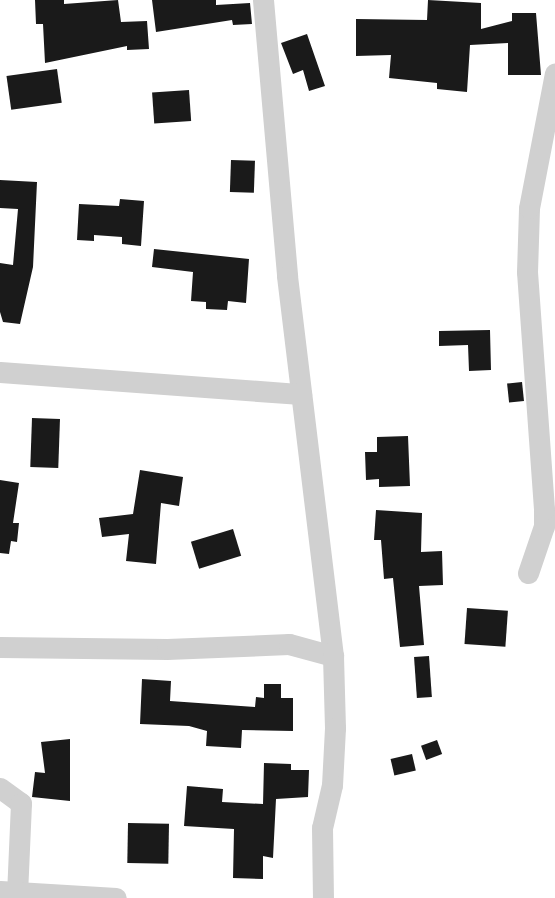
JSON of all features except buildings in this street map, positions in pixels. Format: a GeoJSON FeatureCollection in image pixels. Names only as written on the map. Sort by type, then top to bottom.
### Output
{"type":"FeatureCollection","features":[{"type":"Feature","properties":{"kind":"street"},"geometry":{"type":"LineString","coordinates":[[263,0],[301,394],[333,656],[335,728],[332,785],[322,828],[323,898]]}},
{"type":"Feature","properties":{"kind":"street"},"geometry":{"type":"LineString","coordinates":[[528,573],[544,526],[527,272],[529,208],[547,147],[555,73]]}},
{"type":"Feature","properties":{"kind":"street"},"geometry":{"type":"LineString","coordinates":[[0,372],[301,394]]}},
{"type":"Feature","properties":{"kind":"street"},"geometry":{"type":"LineString","coordinates":[[0,647],[158,649],[289,644],[333,656]]}},
{"type":"Feature","properties":{"kind":"street"},"geometry":{"type":"LineString","coordinates":[[0,788],[21,803],[8,892],[59,897],[116,898]]}}]}
